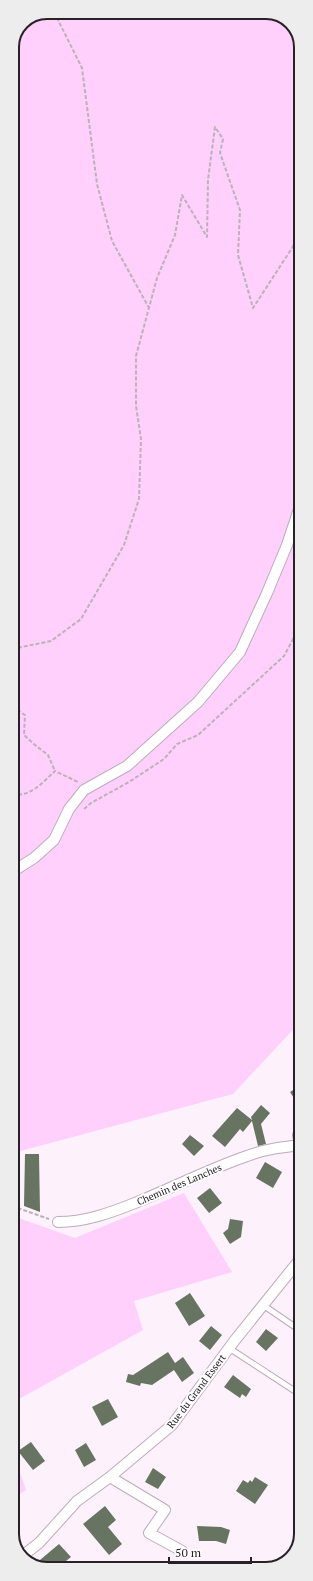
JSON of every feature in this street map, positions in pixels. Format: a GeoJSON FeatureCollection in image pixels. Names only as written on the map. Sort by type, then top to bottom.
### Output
{"type":"FeatureCollection","features":[{"type":"Feature","properties":{"kind":"street"},"geometry":{"type":"LineString","coordinates":[[19,868],[34,858],[54,840],[69,809],[84,790],[127,766],[198,702],[240,652],[288,545],[294,526]]}},
{"type":"Feature","properties":{"kind":"street","name":"Chemin des Lanches"},"geometry":{"type":"LineString","coordinates":[[58,1222],[88,1219],[108,1214],[169,1190],[247,1155],[274,1148],[294,1146]]}},
{"type":"Feature","properties":{"kind":"street","name":"Rue du Grand Essert"},"geometry":{"type":"LineString","coordinates":[[26,1553],[39,1543],[77,1500],[110,1477],[172,1426],[229,1348],[294,1267]]}},
{"type":"Feature","properties":{"kind":"street"},"geometry":{"type":"LineString","coordinates":[[110,1477],[165,1510],[149,1533],[182,1551]]}},
{"type":"Feature","properties":{"kind":"lane"},"geometry":{"type":"LineString","coordinates":[[263,1305],[294,1326]]}},
{"type":"Feature","properties":{"kind":"lane"},"geometry":{"type":"LineString","coordinates":[[229,1348],[294,1390]]}},
{"type":"Feature","properties":{"kind":"path"},"geometry":{"type":"LineString","coordinates":[[58,19],[82,68],[96,184],[112,241],[149,309]]}},
{"type":"Feature","properties":{"kind":"path"},"geometry":{"type":"LineString","coordinates":[[19,648],[51,641],[81,620],[124,545],[139,499],[141,439],[136,406],[136,356],[156,278],[174,235],[182,195],[207,237],[208,180],[215,127],[223,139],[220,153],[240,210],[238,255],[253,308],[294,244]]}},
{"type":"Feature","properties":{"kind":"path"},"geometry":{"type":"LineString","coordinates":[[80,812],[91,803],[129,782],[164,759],[177,744],[198,736],[284,656],[294,637]]}},
{"type":"Feature","properties":{"kind":"path"},"geometry":{"type":"LineString","coordinates":[[19,711],[25,714],[24,734],[48,755],[55,771],[76,781],[84,790]]}},
{"type":"Feature","properties":{"kind":"path"},"geometry":{"type":"LineString","coordinates":[[19,794],[33,791],[55,771]]}},
{"type":"Feature","properties":{"kind":"path"},"geometry":{"type":"LineString","coordinates":[[19,1208],[58,1222]]}},
{"type":"Feature","properties":{"kind":"shaded area"},"geometry":{"type":"Polygon","coordinates":[[[46,19],[268,19],[277,21],[285,26],[291,34],[294,43],[294,1029],[233,1094],[19,1151],[19,46],[21,36],[27,27],[36,21],[46,19]]]}},
{"type":"Feature","properties":{"kind":"shaded area"},"geometry":{"type":"Polygon","coordinates":[[[184,1193],[232,1272],[134,1301],[143,1330],[19,1399],[19,1218],[75,1238],[184,1193]]]}},
{"type":"Feature","properties":{"kind":"shaded area"},"geometry":{"type":"Polygon","coordinates":[[[19,1470],[26,1490],[19,1494],[19,1470]]]}},
{"type":"Feature","properties":{"kind":"building"},"geometry":{"type":"Polygon","coordinates":[[[294,1089],[294,1098],[290,1092],[294,1089]]]}},
{"type":"Feature","properties":{"kind":"building"},"geometry":{"type":"Polygon","coordinates":[[[261,1105],[270,1113],[261,1124],[266,1144],[258,1146],[252,1121],[243,1132],[240,1129],[225,1147],[212,1136],[237,1108],[252,1120],[251,1117],[261,1105]]]}},
{"type":"Feature","properties":{"kind":"building"},"geometry":{"type":"Polygon","coordinates":[[[190,1135],[204,1146],[194,1156],[182,1144],[190,1135]]]}},
{"type":"Feature","properties":{"kind":"building"},"geometry":{"type":"Polygon","coordinates":[[[25,1154],[39,1154],[40,1212],[24,1206],[25,1154]]]}},
{"type":"Feature","properties":{"kind":"building"},"geometry":{"type":"Polygon","coordinates":[[[265,1162],[282,1172],[273,1188],[256,1178],[265,1162]]]}},
{"type":"Feature","properties":{"kind":"building"},"geometry":{"type":"Polygon","coordinates":[[[210,1188],[222,1203],[209,1213],[197,1198],[210,1188]]]}},
{"type":"Feature","properties":{"kind":"building"},"geometry":{"type":"Polygon","coordinates":[[[230,1219],[243,1221],[241,1237],[230,1244],[223,1233],[228,1229],[230,1219]]]}},
{"type":"Feature","properties":{"kind":"building"},"geometry":{"type":"Polygon","coordinates":[[[190,1293],[205,1316],[189,1326],[175,1303],[190,1293]]]}},
{"type":"Feature","properties":{"kind":"building"},"geometry":{"type":"Polygon","coordinates":[[[211,1326],[222,1335],[210,1350],[199,1341],[211,1326]]]}},
{"type":"Feature","properties":{"kind":"building"},"geometry":{"type":"Polygon","coordinates":[[[266,1329],[278,1338],[266,1351],[256,1342],[266,1329]]]}},
{"type":"Feature","properties":{"kind":"building"},"geometry":{"type":"Polygon","coordinates":[[[168,1352],[175,1363],[183,1357],[194,1373],[182,1382],[174,1370],[152,1385],[141,1383],[140,1386],[126,1382],[128,1374],[133,1375],[168,1352]]]}},
{"type":"Feature","properties":{"kind":"building"},"geometry":{"type":"Polygon","coordinates":[[[233,1375],[251,1389],[246,1397],[242,1394],[240,1398],[224,1387],[233,1375]]]}},
{"type":"Feature","properties":{"kind":"building"},"geometry":{"type":"Polygon","coordinates":[[[108,1399],[118,1417],[102,1426],[92,1407],[108,1399]]]}},
{"type":"Feature","properties":{"kind":"building"},"geometry":{"type":"Polygon","coordinates":[[[31,1442],[45,1461],[33,1470],[19,1450],[31,1442]]]}},
{"type":"Feature","properties":{"kind":"building"},"geometry":{"type":"Polygon","coordinates":[[[86,1443],[96,1460],[84,1467],[75,1450],[86,1443]]]}},
{"type":"Feature","properties":{"kind":"building"},"geometry":{"type":"Polygon","coordinates":[[[153,1468],[166,1477],[158,1489],[145,1482],[153,1468]]]}},
{"type":"Feature","properties":{"kind":"building"},"geometry":{"type":"Polygon","coordinates":[[[255,1477],[268,1485],[255,1504],[236,1491],[243,1480],[248,1483],[250,1480],[252,1482],[255,1477]]]}},
{"type":"Feature","properties":{"kind":"building"},"geometry":{"type":"Polygon","coordinates":[[[105,1506],[116,1520],[108,1527],[122,1544],[109,1555],[83,1524],[105,1506]]]}},
{"type":"Feature","properties":{"kind":"building"},"geometry":{"type":"Polygon","coordinates":[[[197,1526],[221,1527],[230,1530],[226,1544],[216,1541],[199,1541],[197,1526]]]}},
{"type":"Feature","properties":{"kind":"building"},"geometry":{"type":"Polygon","coordinates":[[[59,1544],[71,1557],[67,1562],[39,1561],[59,1544]]]}}]}
